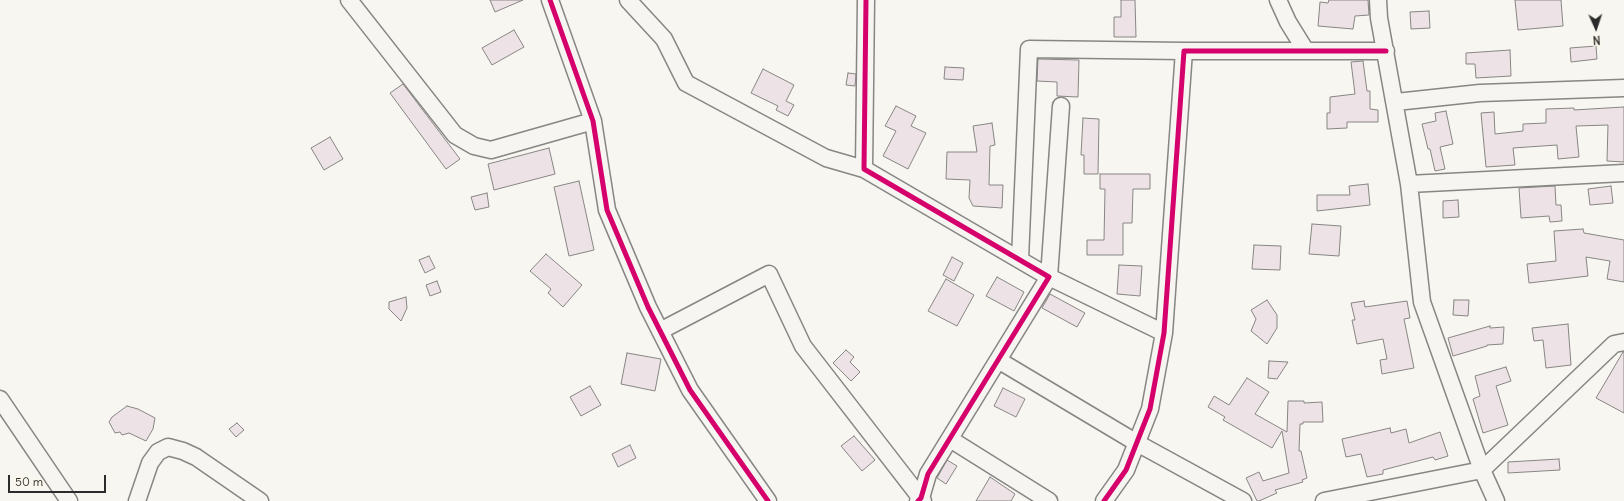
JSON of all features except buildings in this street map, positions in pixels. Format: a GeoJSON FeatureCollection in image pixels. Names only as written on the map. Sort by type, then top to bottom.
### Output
{"type":"FeatureCollection","features":[{"type":"Feature","properties":{"kind":"street"},"geometry":{"type":"LineString","coordinates":[[349,0],[455,135],[474,146],[491,150],[593,121]]}},
{"type":"Feature","properties":{"kind":"street"},"geometry":{"type":"LineString","coordinates":[[550,0],[593,121],[607,210],[648,307],[690,390],[768,501]]}},
{"type":"Feature","properties":{"kind":"street"},"geometry":{"type":"LineString","coordinates":[[628,0],[664,39],[686,83],[826,158],[864,169],[1049,277],[1164,333]]}},
{"type":"Feature","properties":{"kind":"street"},"geometry":{"type":"LineString","coordinates":[[864,169],[866,0]]}},
{"type":"Feature","properties":{"kind":"street"},"geometry":{"type":"LineString","coordinates":[[1278,0],[1288,22],[1306,51]]}},
{"type":"Feature","properties":{"kind":"street"},"geometry":{"type":"LineString","coordinates":[[1378,0],[1409,184],[1422,302],[1482,470],[1496,501]]}},
{"type":"Feature","properties":{"kind":"street"},"geometry":{"type":"LineString","coordinates":[[1020,259],[1029,49],[1386,51]]}},
{"type":"Feature","properties":{"kind":"street"},"geometry":{"type":"LineString","coordinates":[[1104,501],[1126,470],[1150,409],[1164,333],[1184,51]]}},
{"type":"Feature","properties":{"kind":"street"},"geometry":{"type":"LineString","coordinates":[[1396,102],[1480,93],[1624,88]]}},
{"type":"Feature","properties":{"kind":"street"},"geometry":{"type":"LineString","coordinates":[[920,500],[928,474],[1049,277],[1061,106]]}},
{"type":"Feature","properties":{"kind":"street"},"geometry":{"type":"LineString","coordinates":[[1409,184],[1624,173]]}},
{"type":"Feature","properties":{"kind":"street"},"geometry":{"type":"LineString","coordinates":[[660,331],[770,274],[803,346],[920,500]]}},
{"type":"Feature","properties":{"kind":"street"},"geometry":{"type":"LineString","coordinates":[[1324,501],[1482,470],[1614,344],[1624,342]]}},
{"type":"Feature","properties":{"kind":"street"},"geometry":{"type":"LineString","coordinates":[[998,360],[1137,443],[1243,501]]}},
{"type":"Feature","properties":{"kind":"street"},"geometry":{"type":"LineString","coordinates":[[0,399],[69,501]]}},
{"type":"Feature","properties":{"kind":"street"},"geometry":{"type":"LineString","coordinates":[[950,439],[1049,501]]}},
{"type":"Feature","properties":{"kind":"street"},"geometry":{"type":"LineString","coordinates":[[137,501],[150,463],[158,452],[168,447],[176,448],[196,457],[260,501]]}},
{"type":"Feature","properties":{"kind":"cycle path"},"geometry":{"type":"LineString","coordinates":[[550,0],[593,121],[607,210],[648,307],[690,390],[768,501]]}},
{"type":"Feature","properties":{"kind":"cycle path"},"geometry":{"type":"LineString","coordinates":[[866,0],[864,169],[1049,277],[928,474],[921,498],[918,501]]}},
{"type":"Feature","properties":{"kind":"cycle path"},"geometry":{"type":"LineString","coordinates":[[1104,501],[1126,470],[1150,409],[1164,333],[1184,51],[1386,51]]}}]}
